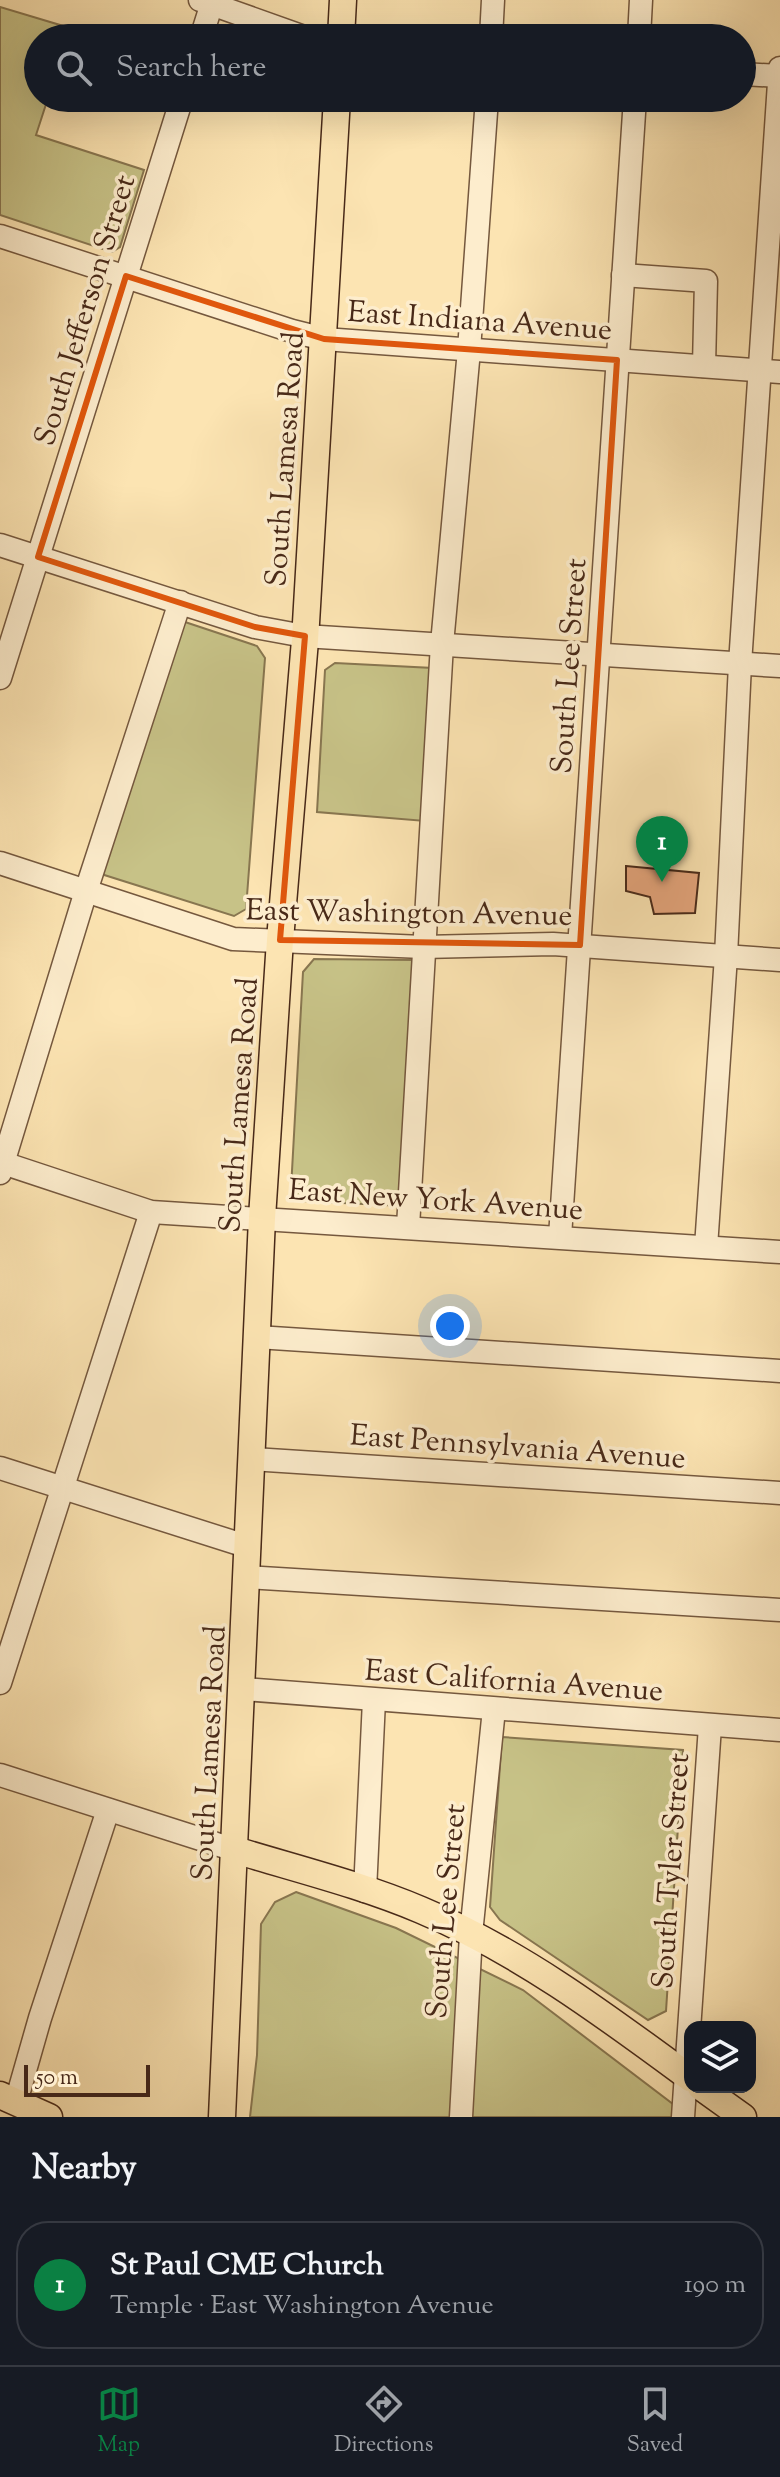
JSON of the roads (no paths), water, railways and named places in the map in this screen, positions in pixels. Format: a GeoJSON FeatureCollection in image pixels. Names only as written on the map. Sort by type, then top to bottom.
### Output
{"type":"FeatureCollection","features":[{"type":"Feature","properties":{"kind":"main road"},"geometry":{"type":"LineString","coordinates":[[342,24],[343,0]]}},
{"type":"Feature","properties":{"kind":"main road","name":"South Lamesa Road"},"geometry":{"type":"LineString","coordinates":[[222,2117],[262,1218],[324,339],[336,112]]}},
{"type":"Feature","properties":{"kind":"main road"},"geometry":{"type":"LineString","coordinates":[[235,1850],[421,1910],[471,1934],[542,1974],[684,2074]]}},
{"type":"Feature","properties":{"kind":"main road"},"geometry":{"type":"LineString","coordinates":[[207,2117],[224,2089]]}},
{"type":"Feature","properties":{"kind":"main road"},"geometry":{"type":"LineString","coordinates":[[710,2093],[743,2117]]}},
{"type":"Feature","properties":{"kind":"main road"},"geometry":{"type":"LineString","coordinates":[[8,2098],[49,2117]]}},
{"type":"Feature","properties":{"kind":"street"},"geometry":{"type":"LineString","coordinates":[[492,24],[493,0]]}},
{"type":"Feature","properties":{"kind":"street"},"geometry":{"type":"LineString","coordinates":[[640,24],[641,0]]}},
{"type":"Feature","properties":{"kind":"street"},"geometry":{"type":"LineString","coordinates":[[204,24],[208,1],[270,24]]}},
{"type":"Feature","properties":{"kind":"street"},"geometry":{"type":"LineString","coordinates":[[706,1247],[726,956],[740,664],[771,371],[780,68]]}},
{"type":"Feature","properties":{"kind":"street"},"geometry":{"type":"LineString","coordinates":[[756,75],[780,76]]}},
{"type":"Feature","properties":{"kind":"street","name":"South Jefferson Street"},"geometry":{"type":"LineString","coordinates":[[0,678],[178,112]]}},
{"type":"Feature","properties":{"kind":"street"},"geometry":{"type":"LineString","coordinates":[[408,1227],[442,644],[469,350],[486,112]]}},
{"type":"Feature","properties":{"kind":"street","name":"South Lee Street"},"geometry":{"type":"LineString","coordinates":[[560,1237],[634,112]]}},
{"type":"Feature","properties":{"kind":"street","name":"East Indiana Avenue"},"geometry":{"type":"LineString","coordinates":[[0,236],[324,339],[771,371]]}},
{"type":"Feature","properties":{"kind":"street"},"geometry":{"type":"LineString","coordinates":[[623,275],[706,281],[704,366]]}},
{"type":"Feature","properties":{"kind":"street"},"geometry":{"type":"LineString","coordinates":[[0,545],[255,627],[304,636],[780,666]]}},
{"type":"Feature","properties":{"kind":"street"},"geometry":{"type":"LineString","coordinates":[[1,1166],[180,602]]}},
{"type":"Feature","properties":{"kind":"street","name":"East Washington Avenue"},"geometry":{"type":"LineString","coordinates":[[0,863],[233,939],[423,947],[580,945],[780,960]]}},
{"type":"Feature","properties":{"kind":"street","name":"East New York Avenue"},"geometry":{"type":"LineString","coordinates":[[1,1166],[151,1212],[780,1252]]}},
{"type":"Feature","properties":{"kind":"street"},"geometry":{"type":"LineString","coordinates":[[0,1683],[151,1212]]}},
{"type":"Feature","properties":{"kind":"street"},"geometry":{"type":"LineString","coordinates":[[257,1337],[780,1371]]}},
{"type":"Feature","properties":{"kind":"street","name":"East Pennsylvania Avenue"},"geometry":{"type":"LineString","coordinates":[[252,1459],[780,1493]]}},
{"type":"Feature","properties":{"kind":"street"},"geometry":{"type":"LineString","coordinates":[[0,1468],[249,1547]]}},
{"type":"Feature","properties":{"kind":"street"},"geometry":{"type":"LineString","coordinates":[[247,1577],[780,1610]]}},
{"type":"Feature","properties":{"kind":"street","name":"East California Avenue"},"geometry":{"type":"LineString","coordinates":[[243,1689],[780,1730]]}},
{"type":"Feature","properties":{"kind":"street"},"geometry":{"type":"LineString","coordinates":[[365,1891],[374,1700]]}},
{"type":"Feature","properties":{"kind":"street","name":"South Lee Street"},"geometry":{"type":"LineString","coordinates":[[461,2117],[471,1934],[494,1709]]}},
{"type":"Feature","properties":{"kind":"street","name":"South Tyler Street"},"geometry":{"type":"LineString","coordinates":[[695,2021],[710,1726]]}},
{"type":"Feature","properties":{"kind":"street"},"geometry":{"type":"LineString","coordinates":[[0,1775],[235,1850]]}},
{"type":"Feature","properties":{"kind":"street"},"geometry":{"type":"LineString","coordinates":[[8,2098],[40,2018],[108,1810]]}},
{"type":"Feature","properties":{"kind":"street","name":"South Tyler Street"},"geometry":{"type":"LineString","coordinates":[[683,2117],[689,2093]]}},
{"type":"Feature","properties":{"kind":"place","name":"St Paul CME Church"},"geometry":{"type":"Point","coordinates":[662,882]}}]}
